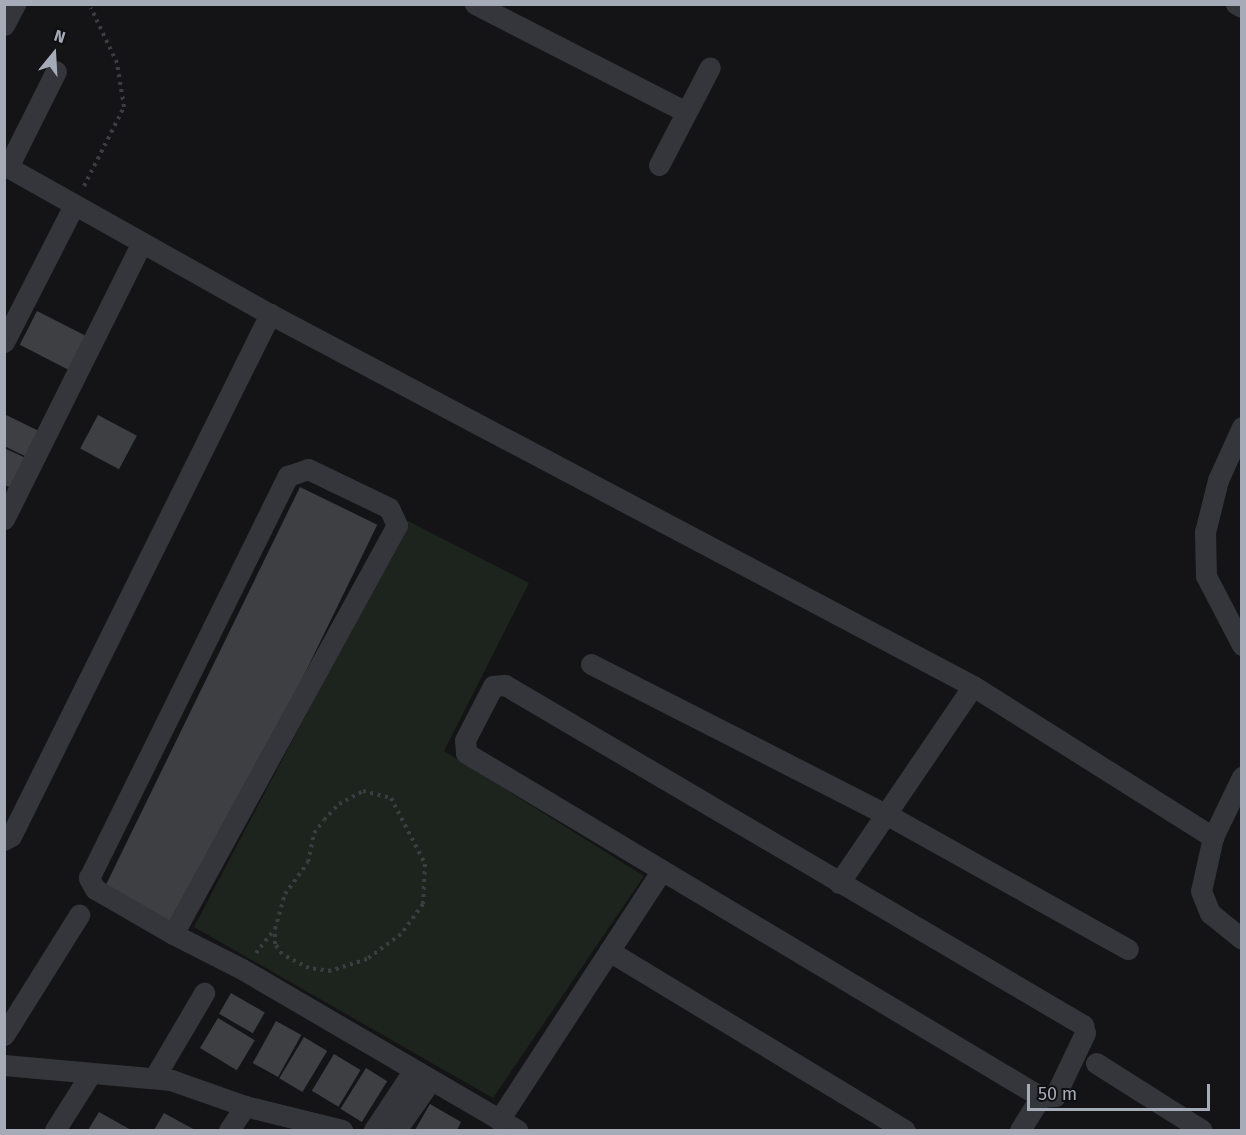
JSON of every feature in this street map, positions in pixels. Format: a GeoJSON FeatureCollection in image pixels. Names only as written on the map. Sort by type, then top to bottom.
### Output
{"type":"FeatureCollection","features":[{"type":"Feature","properties":{"kind":"street"},"geometry":{"type":"LineString","coordinates":[[4,25],[15,4]]}},
{"type":"Feature","properties":{"kind":"street"},"geometry":{"type":"LineString","coordinates":[[475,4],[686,112]]}},
{"type":"Feature","properties":{"kind":"street"},"geometry":{"type":"LineString","coordinates":[[1236,4],[1242,7]]}},
{"type":"Feature","properties":{"kind":"street"},"geometry":{"type":"LineString","coordinates":[[659,165],[710,67]]}},
{"type":"Feature","properties":{"kind":"street"},"geometry":{"type":"LineString","coordinates":[[56,71],[6,166],[270,314],[973,686],[1213,837]]}},
{"type":"Feature","properties":{"kind":"street"},"geometry":{"type":"LineString","coordinates":[[4,342],[74,205]]}},
{"type":"Feature","properties":{"kind":"street"},"geometry":{"type":"LineString","coordinates":[[4,519],[142,242]]}},
{"type":"Feature","properties":{"kind":"street"},"geometry":{"type":"LineString","coordinates":[[4,840],[16,825],[270,314]]}},
{"type":"Feature","properties":{"kind":"street"},"geometry":{"type":"LineString","coordinates":[[1242,427],[1218,480],[1205,532],[1206,576],[1242,645]]}},
{"type":"Feature","properties":{"kind":"street"},"geometry":{"type":"LineString","coordinates":[[173,934],[397,525],[389,508],[308,469],[288,476],[89,878],[95,889],[173,934],[242,969],[508,1125],[609,951],[662,870]]}},
{"type":"Feature","properties":{"kind":"street"},"geometry":{"type":"LineString","coordinates":[[591,664],[886,814],[1128,949]]}},
{"type":"Feature","properties":{"kind":"street"},"geometry":{"type":"LineString","coordinates":[[506,685],[1083,1025],[1085,1034],[1055,1096],[1041,1096],[662,870],[466,753],[465,740],[493,686],[506,685]]}},
{"type":"Feature","properties":{"kind":"street"},"geometry":{"type":"LineString","coordinates":[[839,883],[973,686]]}},
{"type":"Feature","properties":{"kind":"street"},"geometry":{"type":"LineString","coordinates":[[1242,777],[1213,837],[1201,891],[1209,913],[1242,939]]}},
{"type":"Feature","properties":{"kind":"street"},"geometry":{"type":"LineString","coordinates":[[4,1035],[79,915]]}},
{"type":"Feature","properties":{"kind":"street"},"geometry":{"type":"LineString","coordinates":[[609,951],[905,1131]]}},
{"type":"Feature","properties":{"kind":"street"},"geometry":{"type":"LineString","coordinates":[[154,1078],[204,993]]}},
{"type":"Feature","properties":{"kind":"street"},"geometry":{"type":"LineString","coordinates":[[1096,1063],[1202,1131]]}},
{"type":"Feature","properties":{"kind":"street"},"geometry":{"type":"LineString","coordinates":[[4,1065],[171,1080],[245,1106],[342,1131]]}},
{"type":"Feature","properties":{"kind":"street"},"geometry":{"type":"LineString","coordinates":[[55,1131],[91,1073]]}},
{"type":"Feature","properties":{"kind":"street"},"geometry":{"type":"LineString","coordinates":[[374,1131],[422,1076]]}},
{"type":"Feature","properties":{"kind":"street"},"geometry":{"type":"LineString","coordinates":[[396,1131],[422,1076]]}},
{"type":"Feature","properties":{"kind":"street"},"geometry":{"type":"LineString","coordinates":[[1020,1131],[1041,1096]]}},
{"type":"Feature","properties":{"kind":"street"},"geometry":{"type":"LineString","coordinates":[[229,1131],[245,1106]]}},
{"type":"Feature","properties":{"kind":"path"},"geometry":{"type":"LineString","coordinates":[[74,205],[124,107],[117,63],[91,8]]}},
{"type":"Feature","properties":{"kind":"path"},"geometry":{"type":"LineString","coordinates":[[242,969],[275,929],[285,894],[308,862],[314,833],[324,820],[339,804],[363,791],[391,798],[425,864],[423,904],[401,934],[367,959],[331,971],[309,968],[282,954],[275,944],[275,929]]}},
{"type":"Feature","properties":{"kind":"shaded area"},"geometry":{"type":"Polygon","coordinates":[[[408,521],[529,583],[444,751],[644,876],[493,1098],[194,927],[408,521]]]}},
{"type":"Feature","properties":{"kind":"building"},"geometry":{"type":"Polygon","coordinates":[[[37,311],[90,338],[72,372],[20,345],[37,311]]]}},
{"type":"Feature","properties":{"kind":"building"},"geometry":{"type":"Polygon","coordinates":[[[4,414],[39,431],[27,457],[4,446],[4,414]]]}},
{"type":"Feature","properties":{"kind":"building"},"geometry":{"type":"Polygon","coordinates":[[[98,415],[137,436],[119,469],[80,449],[98,415]]]}},
{"type":"Feature","properties":{"kind":"building"},"geometry":{"type":"Polygon","coordinates":[[[4,448],[26,458],[12,488],[4,485],[4,448]]]}},
{"type":"Feature","properties":{"kind":"building"},"geometry":{"type":"Polygon","coordinates":[[[300,487],[377,525],[180,928],[103,891],[300,487]]]}},
{"type":"Feature","properties":{"kind":"building"},"geometry":{"type":"Polygon","coordinates":[[[231,993],[265,1012],[253,1033],[219,1014],[231,993]]]}},
{"type":"Feature","properties":{"kind":"building"},"geometry":{"type":"Polygon","coordinates":[[[218,1018],[255,1040],[237,1070],[200,1048],[218,1018]]]}},
{"type":"Feature","properties":{"kind":"building"},"geometry":{"type":"Polygon","coordinates":[[[276,1021],[301,1035],[278,1077],[253,1063],[276,1021]]]}},
{"type":"Feature","properties":{"kind":"building"},"geometry":{"type":"Polygon","coordinates":[[[304,1037],[327,1051],[302,1092],[279,1078],[304,1037]]]}},
{"type":"Feature","properties":{"kind":"building"},"geometry":{"type":"Polygon","coordinates":[[[334,1054],[361,1070],[338,1107],[312,1091],[334,1054]]]}},
{"type":"Feature","properties":{"kind":"building"},"geometry":{"type":"Polygon","coordinates":[[[366,1068],[387,1081],[362,1122],[341,1109],[366,1068]]]}},
{"type":"Feature","properties":{"kind":"building"},"geometry":{"type":"Polygon","coordinates":[[[430,1104],[461,1122],[457,1130],[415,1130],[430,1104]]]}},
{"type":"Feature","properties":{"kind":"building"},"geometry":{"type":"Polygon","coordinates":[[[99,1112],[131,1130],[88,1130],[99,1112]]]}},
{"type":"Feature","properties":{"kind":"building"},"geometry":{"type":"Polygon","coordinates":[[[164,1113],[195,1130],[154,1130],[164,1113]]]}}]}
